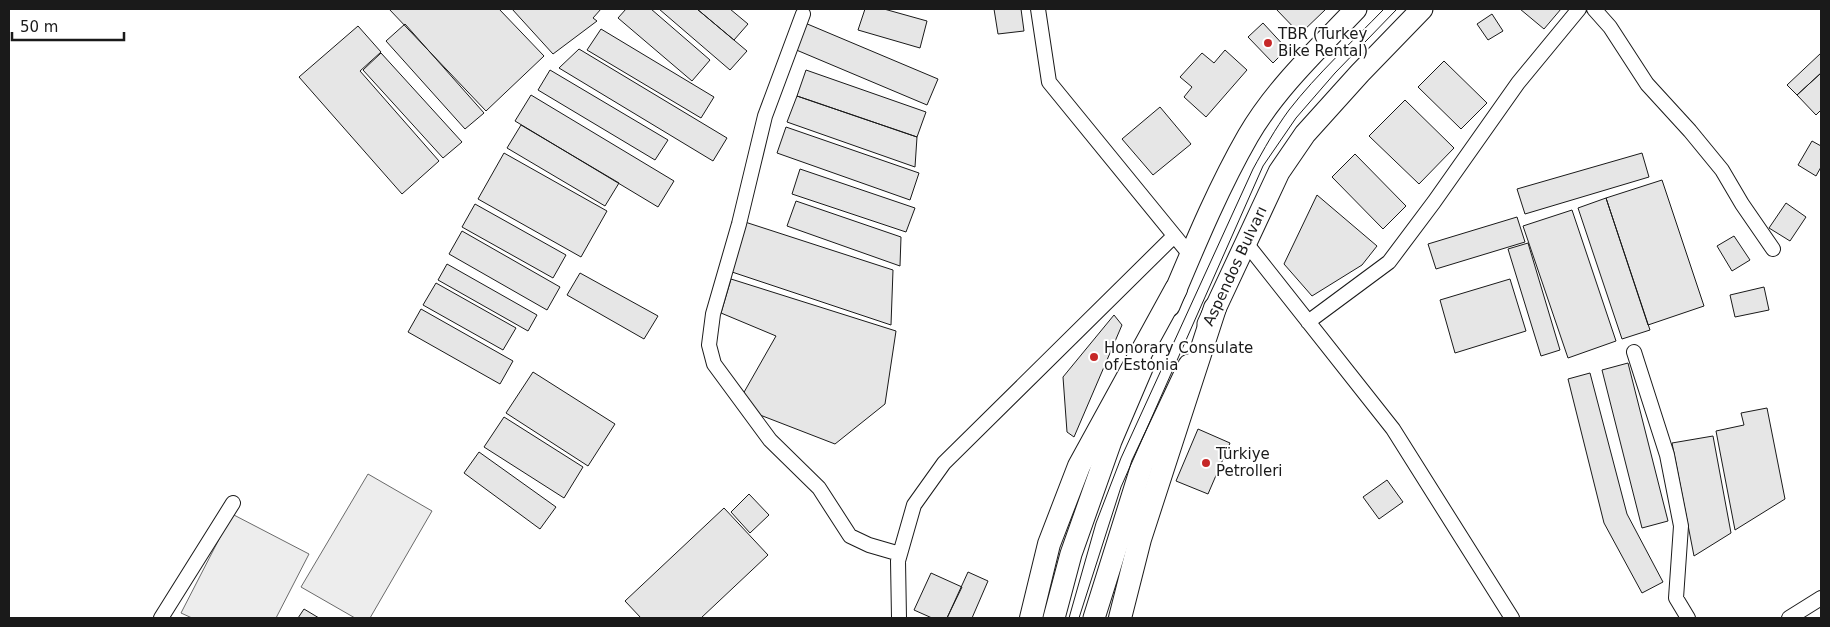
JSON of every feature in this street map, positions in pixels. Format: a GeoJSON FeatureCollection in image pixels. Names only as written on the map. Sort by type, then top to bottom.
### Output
{"type":"FeatureCollection","features":[{"type":"Feature","properties":{"kind":"highway"},"geometry":{"type":"LineString","coordinates":[[1032,618],[1050,544],[1079,466],[1176,289]]}},
{"type":"Feature","properties":{"kind":"highway"},"geometry":{"type":"LineString","coordinates":[[1120,618],[1140,539],[1216,308]]}},
{"type":"Feature","properties":{"kind":"main road"},"geometry":{"type":"LineString","coordinates":[[1054,618],[1071,554],[1111,441],[1224,181],[1248,136],[1277,94],[1356,9]]}},
{"type":"Feature","properties":{"kind":"main road","name":"Aspendos Bulvarı"},"geometry":{"type":"LineString","coordinates":[[1094,618],[1142,464],[1279,172],[1305,134],[1360,73],[1422,9]]}},
{"type":"Feature","properties":{"kind":"street"},"geometry":{"type":"LineString","coordinates":[[1038,9],[1049,82],[1191,256]]}},
{"type":"Feature","properties":{"kind":"street"},"geometry":{"type":"LineString","coordinates":[[1308,322],[1388,262],[1434,202],[1518,83],[1578,9]]}},
{"type":"Feature","properties":{"kind":"street"},"geometry":{"type":"LineString","coordinates":[[1594,9],[1610,27],[1647,84],[1722,170],[1742,204],[1773,248]]}},
{"type":"Feature","properties":{"kind":"street"},"geometry":{"type":"LineString","coordinates":[[803,14],[765,116],[739,224],[713,314],[710,345],[714,364],[770,440],[819,488],[850,536],[869,545],[900,554]]}},
{"type":"Feature","properties":{"kind":"street"},"geometry":{"type":"LineString","coordinates":[[899,618],[898,562],[914,505],[944,463],[1174,236]]}},
{"type":"Feature","properties":{"kind":"street"},"geometry":{"type":"LineString","coordinates":[[1246,244],[1392,429],[1512,618]]}},
{"type":"Feature","properties":{"kind":"street"},"geometry":{"type":"LineString","coordinates":[[1634,352],[1667,455],[1681,526],[1676,598],[1688,618]]}},
{"type":"Feature","properties":{"kind":"street"},"geometry":{"type":"LineString","coordinates":[[161,618],[233,503]]}},
{"type":"Feature","properties":{"kind":"street"},"geometry":{"type":"LineString","coordinates":[[1789,618],[1821,598]]}},
{"type":"Feature","properties":{"kind":"shaded area"},"geometry":{"type":"Polygon","coordinates":[[[368,474],[432,511],[370,618],[355,618],[301,587],[368,474]]]}},
{"type":"Feature","properties":{"kind":"shaded area"},"geometry":{"type":"Polygon","coordinates":[[[232,514],[309,554],[276,618],[192,618],[181,613],[232,514]]]}},
{"type":"Feature","properties":{"kind":"building"},"geometry":{"type":"Polygon","coordinates":[[[389,9],[499,9],[544,56],[486,111],[389,9]]]}},
{"type":"Feature","properties":{"kind":"building"},"geometry":{"type":"Polygon","coordinates":[[[512,9],[601,9],[593,18],[597,21],[553,54],[512,9]]]}},
{"type":"Feature","properties":{"kind":"building"},"geometry":{"type":"Polygon","coordinates":[[[626,9],[651,9],[710,60],[692,81],[618,18],[626,9]]]}},
{"type":"Feature","properties":{"kind":"building"},"geometry":{"type":"Polygon","coordinates":[[[659,9],[697,9],[747,51],[730,70],[659,9]]]}},
{"type":"Feature","properties":{"kind":"building"},"geometry":{"type":"Polygon","coordinates":[[[697,9],[730,9],[748,24],[734,40],[697,9]]]}},
{"type":"Feature","properties":{"kind":"building"},"geometry":{"type":"Polygon","coordinates":[[[865,9],[884,9],[927,21],[920,48],[858,30],[865,9]]]}},
{"type":"Feature","properties":{"kind":"building"},"geometry":{"type":"Polygon","coordinates":[[[994,9],[1021,9],[1024,31],[998,34],[994,9]]]}},
{"type":"Feature","properties":{"kind":"building"},"geometry":{"type":"Polygon","coordinates":[[[1276,9],[1326,9],[1300,34],[1276,9]]]}},
{"type":"Feature","properties":{"kind":"building"},"geometry":{"type":"Polygon","coordinates":[[[1520,9],[1561,9],[1544,29],[1520,9]]]}},
{"type":"Feature","properties":{"kind":"building"},"geometry":{"type":"Polygon","coordinates":[[[1492,14],[1503,31],[1488,40],[1477,24],[1492,14]]]}},
{"type":"Feature","properties":{"kind":"building"},"geometry":{"type":"Polygon","coordinates":[[[805,23],[938,79],[927,105],[794,49],[805,23]]]}},
{"type":"Feature","properties":{"kind":"building","name":"TBR (Turkey Bike Rental)"},"geometry":{"type":"Polygon","coordinates":[[[1263,23],[1287,49],[1273,63],[1248,37],[1263,23]]]}},
{"type":"Feature","properties":{"kind":"building"},"geometry":{"type":"Polygon","coordinates":[[[405,24],[484,113],[465,129],[386,41],[405,24]]]}},
{"type":"Feature","properties":{"kind":"building"},"geometry":{"type":"Polygon","coordinates":[[[358,26],[381,52],[360,71],[439,161],[402,194],[299,77],[358,26]]]}},
{"type":"Feature","properties":{"kind":"building"},"geometry":{"type":"Polygon","coordinates":[[[601,29],[714,97],[701,118],[587,50],[601,29]]]}},
{"type":"Feature","properties":{"kind":"building"},"geometry":{"type":"Polygon","coordinates":[[[579,49],[727,138],[713,161],[559,68],[579,49]]]}},
{"type":"Feature","properties":{"kind":"building"},"geometry":{"type":"Polygon","coordinates":[[[1225,50],[1247,70],[1206,117],[1184,97],[1192,87],[1180,77],[1202,53],[1214,63],[1225,50]]]}},
{"type":"Feature","properties":{"kind":"building"},"geometry":{"type":"Polygon","coordinates":[[[381,53],[462,142],[443,158],[363,70],[381,53]]]}},
{"type":"Feature","properties":{"kind":"building"},"geometry":{"type":"Polygon","coordinates":[[[1821,53],[1821,73],[1797,95],[1787,85],[1821,53]]]}},
{"type":"Feature","properties":{"kind":"building"},"geometry":{"type":"Polygon","coordinates":[[[1444,61],[1487,103],[1461,129],[1418,87],[1444,61]]]}},
{"type":"Feature","properties":{"kind":"building"},"geometry":{"type":"Polygon","coordinates":[[[550,70],[668,140],[655,160],[538,90],[550,70]]]}},
{"type":"Feature","properties":{"kind":"building"},"geometry":{"type":"Polygon","coordinates":[[[806,70],[926,112],[917,137],[797,96],[806,70]]]}},
{"type":"Feature","properties":{"kind":"building"},"geometry":{"type":"Polygon","coordinates":[[[1821,73],[1821,110],[1816,115],[1797,95],[1821,73]]]}},
{"type":"Feature","properties":{"kind":"building"},"geometry":{"type":"Polygon","coordinates":[[[531,95],[674,181],[658,207],[515,121],[531,95]]]}},
{"type":"Feature","properties":{"kind":"building"},"geometry":{"type":"Polygon","coordinates":[[[797,96],[917,137],[915,167],[787,122],[797,96]]]}},
{"type":"Feature","properties":{"kind":"building"},"geometry":{"type":"Polygon","coordinates":[[[1405,100],[1454,148],[1419,184],[1369,136],[1405,100]]]}},
{"type":"Feature","properties":{"kind":"building"},"geometry":{"type":"Polygon","coordinates":[[[1160,107],[1191,144],[1153,175],[1122,139],[1160,107]]]}},
{"type":"Feature","properties":{"kind":"building"},"geometry":{"type":"Polygon","coordinates":[[[521,125],[619,183],[605,206],[507,148],[521,125]]]}},
{"type":"Feature","properties":{"kind":"building"},"geometry":{"type":"Polygon","coordinates":[[[786,127],[919,173],[910,200],[777,153],[786,127]]]}},
{"type":"Feature","properties":{"kind":"building"},"geometry":{"type":"Polygon","coordinates":[[[1812,141],[1821,146],[1821,167],[1816,176],[1798,165],[1812,141]]]}},
{"type":"Feature","properties":{"kind":"building"},"geometry":{"type":"Polygon","coordinates":[[[504,153],[607,211],[581,257],[478,199],[504,153]]]}},
{"type":"Feature","properties":{"kind":"building"},"geometry":{"type":"Polygon","coordinates":[[[1642,153],[1649,177],[1525,214],[1517,189],[1642,153]]]}},
{"type":"Feature","properties":{"kind":"building"},"geometry":{"type":"Polygon","coordinates":[[[1355,154],[1406,206],[1383,229],[1332,177],[1355,154]]]}},
{"type":"Feature","properties":{"kind":"building"},"geometry":{"type":"Polygon","coordinates":[[[800,169],[915,208],[906,232],[792,194],[800,169]]]}},
{"type":"Feature","properties":{"kind":"building"},"geometry":{"type":"Polygon","coordinates":[[[1662,180],[1704,306],[1648,325],[1606,198],[1662,180]]]}},
{"type":"Feature","properties":{"kind":"building"},"geometry":{"type":"Polygon","coordinates":[[[1317,195],[1377,246],[1362,265],[1312,296],[1284,264],[1317,195]]]}},
{"type":"Feature","properties":{"kind":"building"},"geometry":{"type":"Polygon","coordinates":[[[1606,198],[1650,330],[1622,339],[1578,208],[1606,198]]]}},
{"type":"Feature","properties":{"kind":"building"},"geometry":{"type":"Polygon","coordinates":[[[796,201],[901,237],[900,266],[787,226],[796,201]]]}},
{"type":"Feature","properties":{"kind":"building"},"geometry":{"type":"Polygon","coordinates":[[[1786,203],[1806,217],[1790,241],[1769,228],[1786,203]]]}},
{"type":"Feature","properties":{"kind":"building"},"geometry":{"type":"Polygon","coordinates":[[[475,204],[566,255],[553,278],[462,227],[475,204]]]}},
{"type":"Feature","properties":{"kind":"building"},"geometry":{"type":"Polygon","coordinates":[[[1572,210],[1616,341],[1568,358],[1523,226],[1572,210]]]}},
{"type":"Feature","properties":{"kind":"building"},"geometry":{"type":"Polygon","coordinates":[[[1517,217],[1525,242],[1436,269],[1428,244],[1517,217]]]}},
{"type":"Feature","properties":{"kind":"building"},"geometry":{"type":"Polygon","coordinates":[[[745,222],[893,270],[891,325],[732,272],[745,222]]]}},
{"type":"Feature","properties":{"kind":"building"},"geometry":{"type":"Polygon","coordinates":[[[462,231],[560,287],[547,310],[449,254],[462,231]]]}},
{"type":"Feature","properties":{"kind":"building"},"geometry":{"type":"Polygon","coordinates":[[[1734,236],[1750,260],[1732,271],[1717,246],[1734,236]]]}},
{"type":"Feature","properties":{"kind":"building"},"geometry":{"type":"Polygon","coordinates":[[[1528,243],[1560,350],[1541,356],[1508,249],[1528,243]]]}},
{"type":"Feature","properties":{"kind":"building"},"geometry":{"type":"Polygon","coordinates":[[[447,264],[537,315],[528,331],[438,280],[447,264]]]}},
{"type":"Feature","properties":{"kind":"building"},"geometry":{"type":"Polygon","coordinates":[[[580,273],[658,316],[644,339],[567,295],[580,273]]]}},
{"type":"Feature","properties":{"kind":"building"},"geometry":{"type":"Polygon","coordinates":[[[731,279],[896,331],[885,404],[835,444],[760,415],[743,394],[776,336],[721,313],[731,279]]]}},
{"type":"Feature","properties":{"kind":"building"},"geometry":{"type":"Polygon","coordinates":[[[1510,279],[1526,331],[1455,353],[1440,300],[1510,279]]]}},
{"type":"Feature","properties":{"kind":"building"},"geometry":{"type":"Polygon","coordinates":[[[436,283],[516,328],[503,350],[423,305],[436,283]]]}},
{"type":"Feature","properties":{"kind":"building"},"geometry":{"type":"Polygon","coordinates":[[[1764,287],[1769,310],[1735,317],[1730,295],[1764,287]]]}},
{"type":"Feature","properties":{"kind":"building"},"geometry":{"type":"Polygon","coordinates":[[[421,309],[513,361],[500,384],[408,332],[421,309]]]}},
{"type":"Feature","properties":{"kind":"building"},"geometry":{"type":"Polygon","coordinates":[[[1114,315],[1122,325],[1074,437],[1067,432],[1063,377],[1114,315]]]}},
{"type":"Feature","properties":{"kind":"building"},"geometry":{"type":"Polygon","coordinates":[[[1628,363],[1668,521],[1642,528],[1602,370],[1628,363]]]}},
{"type":"Feature","properties":{"kind":"building"},"geometry":{"type":"Polygon","coordinates":[[[533,372],[615,424],[588,466],[506,413],[533,372]]]}},
{"type":"Feature","properties":{"kind":"building"},"geometry":{"type":"Polygon","coordinates":[[[1590,373],[1627,514],[1663,582],[1642,593],[1604,523],[1568,379],[1590,373]]]}},
{"type":"Feature","properties":{"kind":"building"},"geometry":{"type":"Polygon","coordinates":[[[1767,408],[1785,499],[1735,530],[1716,431],[1744,425],[1741,413],[1767,408]]]}},
{"type":"Feature","properties":{"kind":"building"},"geometry":{"type":"Polygon","coordinates":[[[504,417],[583,467],[564,498],[484,447],[504,417]]]}},
{"type":"Feature","properties":{"kind":"building"},"geometry":{"type":"Polygon","coordinates":[[[1198,429],[1230,443],[1208,494],[1176,481],[1198,429]]]}},
{"type":"Feature","properties":{"kind":"building"},"geometry":{"type":"Polygon","coordinates":[[[1713,436],[1731,533],[1694,556],[1672,443],[1713,436]]]}},
{"type":"Feature","properties":{"kind":"building"},"geometry":{"type":"Polygon","coordinates":[[[479,452],[556,507],[540,529],[464,473],[479,452]]]}},
{"type":"Feature","properties":{"kind":"building"},"geometry":{"type":"Polygon","coordinates":[[[1387,480],[1403,502],[1379,519],[1363,497],[1387,480]]]}},
{"type":"Feature","properties":{"kind":"building"},"geometry":{"type":"Polygon","coordinates":[[[749,494],[769,515],[750,533],[731,512],[749,494]]]}},
{"type":"Feature","properties":{"kind":"building"},"geometry":{"type":"Polygon","coordinates":[[[724,508],[768,555],[701,618],[641,618],[625,601],[724,508]]]}},
{"type":"Feature","properties":{"kind":"building"},"geometry":{"type":"Polygon","coordinates":[[[968,572],[988,581],[972,618],[947,618],[968,572]]]}},
{"type":"Feature","properties":{"kind":"building"},"geometry":{"type":"Polygon","coordinates":[[[931,573],[962,587],[947,618],[932,618],[914,610],[931,573]]]}},
{"type":"Feature","properties":{"kind":"building"},"geometry":{"type":"Polygon","coordinates":[[[304,609],[319,618],[298,618],[304,609]]]}},
{"type":"Feature","properties":{"kind":"tram line"},"geometry":{"type":"LineString","coordinates":[[1069,618],[1096,523],[1121,458],[1253,169],[1289,110],[1323,71],[1384,9]]}},
{"type":"Feature","properties":{"kind":"tram line"},"geometry":{"type":"LineString","coordinates":[[1079,618],[1121,487],[1263,166],[1296,118],[1335,73],[1397,9]]}},
{"type":"Feature","properties":{"kind":"place","name":"TBR (Turkey Bike Rental)"},"geometry":{"type":"Point","coordinates":[1268,43]}},
{"type":"Feature","properties":{"kind":"place","name":"Honorary Consulate of Estonia"},"geometry":{"type":"Point","coordinates":[1094,357]}},
{"type":"Feature","properties":{"kind":"place","name":"Türkiye Petrolleri"},"geometry":{"type":"Point","coordinates":[1206,463]}}]}
